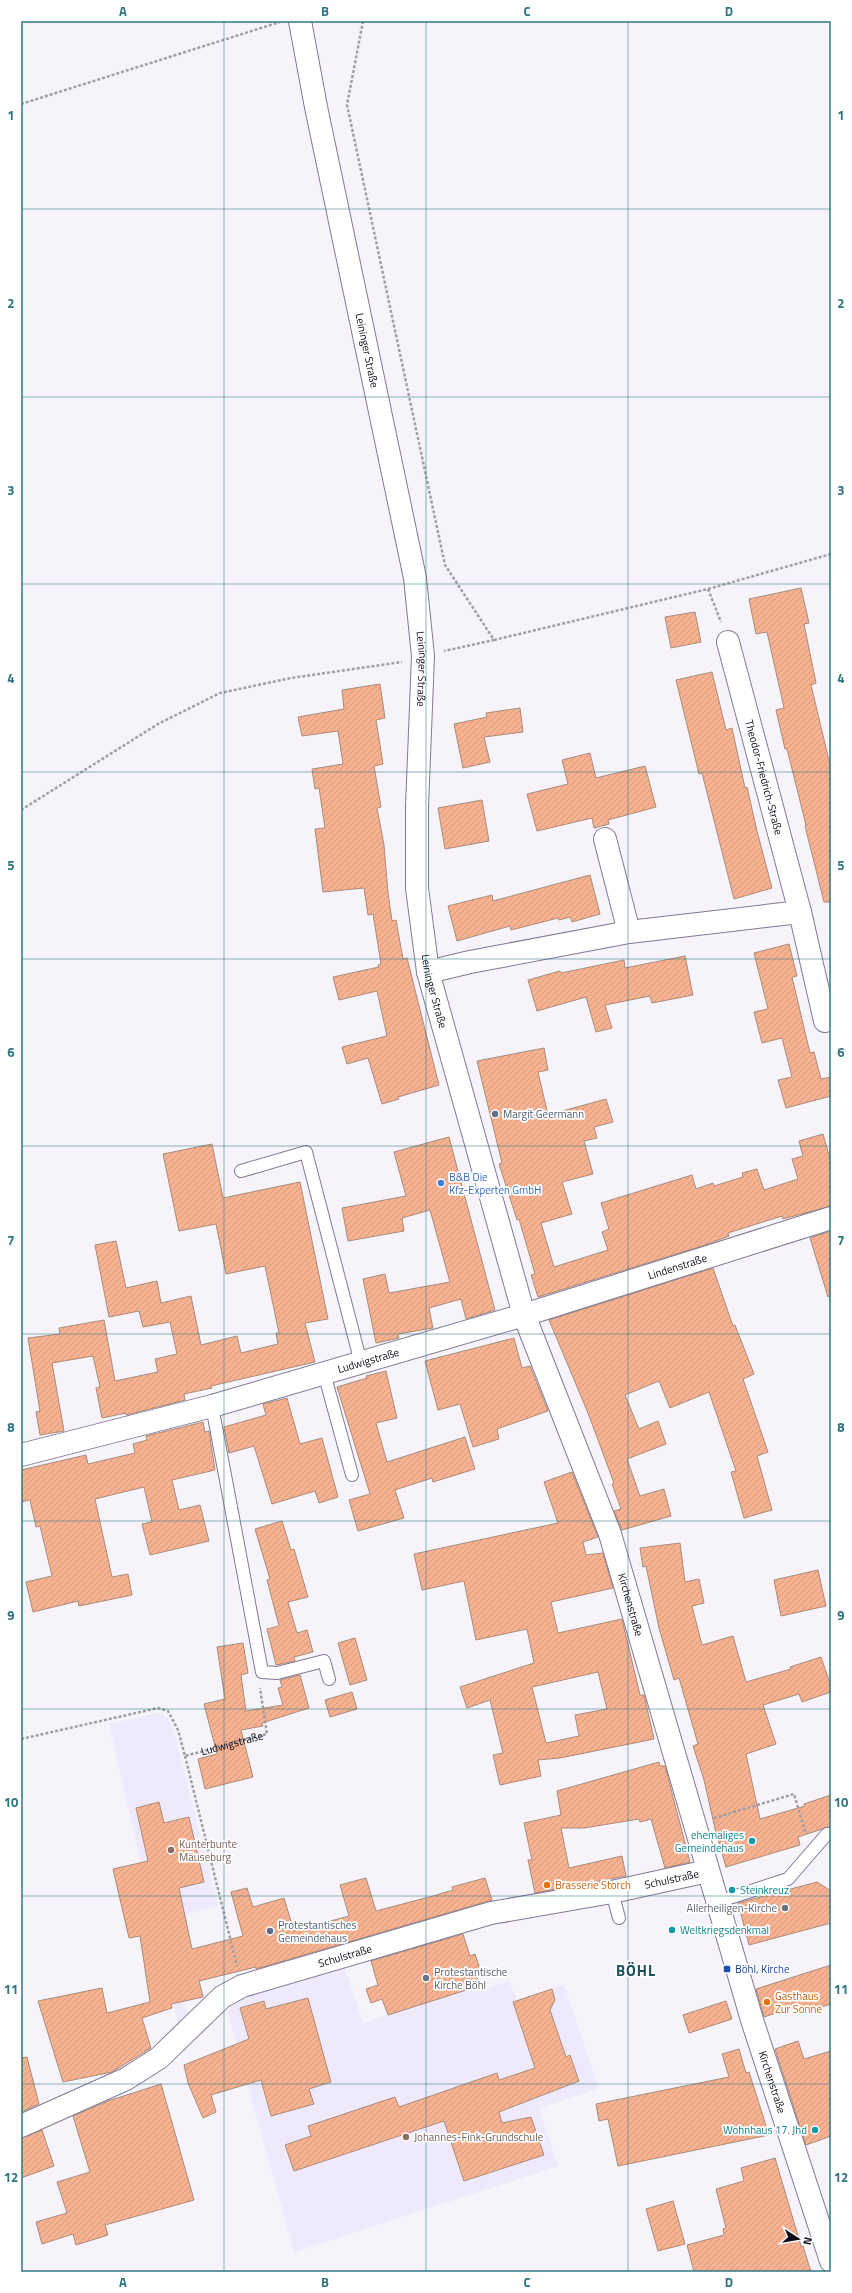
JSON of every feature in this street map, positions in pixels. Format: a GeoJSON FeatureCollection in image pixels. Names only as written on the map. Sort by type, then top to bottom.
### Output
{"type":"FeatureCollection","features":[{"type":"Feature","properties":{"kind":"street","name":"Leininger Straße"},"geometry":{"type":"LineString","coordinates":[[300,21],[337,209],[415,578],[423,656],[417,807],[417,888],[428,972],[524,1315]]}},
{"type":"Feature","properties":{"kind":"street","name":"Theodor-Friedrich-Straße"},"geometry":{"type":"LineString","coordinates":[[728,642],[800,912],[825,1021]]}},
{"type":"Feature","properties":{"kind":"street"},"geometry":{"type":"LineString","coordinates":[[605,839],[629,932]]}},
{"type":"Feature","properties":{"kind":"street"},"geometry":{"type":"LineString","coordinates":[[428,972],[470,962],[629,932],[800,912]]}},
{"type":"Feature","properties":{"kind":"street","name":"Lindenstraße"},"geometry":{"type":"LineString","coordinates":[[524,1315],[831,1218]]}},
{"type":"Feature","properties":{"kind":"street","name":"Ludwigstraße"},"geometry":{"type":"LineString","coordinates":[[21,1455],[212,1406],[524,1315]]}},
{"type":"Feature","properties":{"kind":"street","name":"Kirchenstraße"},"geometry":{"type":"LineString","coordinates":[[524,1315],[610,1534],[752,2020],[831,2261]]}},
{"type":"Feature","properties":{"kind":"street","name":"Schulstraße"},"geometry":{"type":"LineString","coordinates":[[21,2126],[126,2079],[159,2058],[222,1997],[242,1986],[492,1913],[612,1892],[708,1871]]}},
{"type":"Feature","properties":{"kind":"lane"},"geometry":{"type":"LineString","coordinates":[[241,1172],[306,1152],[361,1362]]}},
{"type":"Feature","properties":{"kind":"lane"},"geometry":{"type":"LineString","coordinates":[[324,1373],[352,1475]]}},
{"type":"Feature","properties":{"kind":"lane"},"geometry":{"type":"LineString","coordinates":[[212,1406],[262,1672],[277,1673],[324,1661],[329,1679]]}},
{"type":"Feature","properties":{"kind":"lane"},"geometry":{"type":"LineString","coordinates":[[717,1902],[788,1878],[827,1834]]}},
{"type":"Feature","properties":{"kind":"lane"},"geometry":{"type":"LineString","coordinates":[[612,1892],[619,1918]]}},
{"type":"Feature","properties":{"kind":"path"},"geometry":{"type":"LineString","coordinates":[[21,104],[285,21]]}},
{"type":"Feature","properties":{"kind":"path"},"geometry":{"type":"LineString","coordinates":[[363,21],[347,104],[445,565],[494,640]]}},
{"type":"Feature","properties":{"kind":"path"},"geometry":{"type":"LineString","coordinates":[[21,810],[158,724],[220,693],[306,676],[405,661],[708,590],[831,554]]}},
{"type":"Feature","properties":{"kind":"path"},"geometry":{"type":"LineString","coordinates":[[708,590],[728,642]]}},
{"type":"Feature","properties":{"kind":"path","name":"Ludwigstraße"},"geometry":{"type":"LineString","coordinates":[[185,1756],[268,1734],[259,1685],[262,1672]]}},
{"type":"Feature","properties":{"kind":"path"},"geometry":{"type":"LineString","coordinates":[[21,1739],[158,1708],[168,1711],[178,1730],[185,1756],[242,1986]]}},
{"type":"Feature","properties":{"kind":"path"},"geometry":{"type":"LineString","coordinates":[[695,1823],[794,1794],[812,1852]]}},
{"type":"Feature","properties":{"kind":"shaded area","name":"Kunterbunte Mäuseburg"},"geometry":{"type":"Polygon","coordinates":[[[157,1713],[168,1718],[174,1731],[218,1906],[185,1914],[192,1945],[176,1949],[181,2001],[189,2014],[178,2024],[109,1724],[157,1713]]]}},
{"type":"Feature","properties":{"kind":"shaded area","name":"Johannes-Fink-Grundschule"},"geometry":{"type":"Polygon","coordinates":[[[344,1966],[363,2023],[479,1986],[481,1990],[509,1981],[517,2001],[564,1985],[599,2088],[539,2108],[558,2166],[294,2252],[227,2010],[241,1998],[344,1966]]]}},
{"type":"Feature","properties":{"kind":"building"},"geometry":{"type":"Polygon","coordinates":[[[801,588],[809,623],[804,624],[816,683],[811,685],[831,769],[831,902],[824,902],[787,749],[785,749],[776,710],[784,708],[767,632],[756,634],[749,599],[801,588]]]}},
{"type":"Feature","properties":{"kind":"building"},"geometry":{"type":"Polygon","coordinates":[[[695,612],[701,642],[671,648],[665,617],[695,612]]]}},
{"type":"Feature","properties":{"kind":"building"},"geometry":{"type":"Polygon","coordinates":[[[712,672],[726,730],[732,728],[745,788],[747,787],[772,888],[734,899],[702,773],[699,774],[676,680],[712,672]]]}},
{"type":"Feature","properties":{"kind":"building"},"geometry":{"type":"Polygon","coordinates":[[[380,684],[385,718],[376,720],[383,764],[374,766],[381,807],[377,808],[384,845],[392,921],[396,920],[403,959],[407,958],[439,1085],[398,1097],[399,1099],[382,1104],[368,1058],[347,1064],[342,1047],[387,1036],[377,991],[339,1000],[333,977],[379,967],[378,965],[381,964],[373,914],[368,915],[364,888],[323,892],[315,829],[325,828],[319,788],[315,789],[312,769],[343,764],[338,731],[302,736],[298,717],[344,709],[342,690],[380,684]]]}},
{"type":"Feature","properties":{"kind":"building"},"geometry":{"type":"Polygon","coordinates":[[[520,708],[523,732],[484,737],[490,762],[463,768],[454,724],[487,717],[486,713],[520,708]]]}},
{"type":"Feature","properties":{"kind":"building"},"geometry":{"type":"Polygon","coordinates":[[[590,753],[596,778],[645,766],[656,807],[608,820],[609,824],[594,828],[592,818],[537,831],[527,794],[568,784],[562,760],[590,753]]]}},
{"type":"Feature","properties":{"kind":"building"},"geometry":{"type":"Polygon","coordinates":[[[482,800],[489,841],[445,849],[438,808],[482,800]]]}},
{"type":"Feature","properties":{"kind":"building"},"geometry":{"type":"Polygon","coordinates":[[[590,875],[600,914],[572,922],[570,917],[559,920],[558,918],[511,930],[510,926],[457,941],[448,906],[492,895],[493,901],[590,875]]]}},
{"type":"Feature","properties":{"kind":"building"},"geometry":{"type":"Polygon","coordinates":[[[789,944],[797,976],[792,977],[810,1053],[814,1052],[821,1079],[831,1077],[831,1096],[786,1108],[778,1080],[792,1077],[782,1038],[762,1043],[754,1012],[768,1009],[754,953],[789,944]]]}},
{"type":"Feature","properties":{"kind":"building"},"geometry":{"type":"Polygon","coordinates":[[[685,956],[693,995],[652,1003],[650,996],[605,1005],[612,1028],[596,1032],[586,997],[537,1011],[528,980],[560,971],[561,973],[624,960],[625,968],[685,956]]]}},
{"type":"Feature","properties":{"kind":"building"},"geometry":{"type":"Polygon","coordinates":[[[544,1048],[548,1070],[538,1072],[548,1115],[606,1099],[613,1122],[594,1127],[597,1138],[584,1141],[593,1174],[562,1182],[572,1214],[541,1223],[554,1267],[608,1250],[602,1232],[609,1229],[601,1203],[692,1175],[696,1189],[713,1183],[714,1186],[743,1177],[742,1173],[757,1169],[764,1190],[798,1179],[792,1159],[803,1156],[799,1141],[823,1134],[831,1162],[831,1206],[783,1219],[782,1216],[728,1233],[729,1236],[705,1245],[538,1297],[531,1275],[535,1274],[519,1219],[517,1220],[499,1164],[502,1163],[477,1061],[544,1048]]]}},
{"type":"Feature","properties":{"kind":"building"},"geometry":{"type":"Polygon","coordinates":[[[449,1137],[495,1310],[466,1319],[461,1299],[429,1308],[433,1328],[398,1334],[399,1338],[376,1343],[363,1279],[385,1274],[389,1293],[450,1282],[430,1210],[402,1218],[404,1231],[348,1241],[342,1208],[406,1196],[394,1152],[449,1137]]]}},
{"type":"Feature","properties":{"kind":"building"},"geometry":{"type":"Polygon","coordinates":[[[212,1144],[223,1198],[300,1182],[328,1319],[305,1323],[315,1362],[211,1386],[212,1388],[184,1394],[185,1400],[126,1415],[126,1413],[102,1418],[96,1388],[100,1387],[93,1356],[52,1363],[64,1431],[40,1435],[36,1412],[40,1411],[28,1338],[60,1334],[59,1328],[104,1320],[115,1381],[158,1372],[155,1359],[177,1354],[170,1322],[143,1327],[139,1311],[109,1317],[95,1245],[116,1241],[126,1288],[157,1281],[161,1303],[191,1296],[201,1345],[237,1336],[241,1353],[278,1344],[276,1333],[279,1333],[265,1266],[226,1274],[216,1224],[179,1231],[163,1154],[212,1144]]]}},
{"type":"Feature","properties":{"kind":"building"},"geometry":{"type":"Polygon","coordinates":[[[831,1231],[831,1296],[828,1297],[810,1238],[831,1231]]]}},
{"type":"Feature","properties":{"kind":"building"},"geometry":{"type":"Polygon","coordinates":[[[713,1268],[733,1326],[735,1325],[754,1374],[743,1379],[768,1452],[757,1456],[772,1510],[744,1518],[731,1472],[736,1471],[709,1392],[670,1408],[659,1381],[625,1395],[639,1429],[658,1421],[666,1444],[627,1459],[640,1496],[664,1489],[671,1516],[622,1530],[614,1511],[621,1509],[612,1484],[614,1483],[588,1413],[549,1320],[713,1268]]]}},
{"type":"Feature","properties":{"kind":"building"},"geometry":{"type":"Polygon","coordinates":[[[514,1338],[522,1368],[530,1366],[548,1411],[497,1429],[499,1439],[473,1447],[460,1404],[438,1410],[425,1361],[514,1338]]]}},
{"type":"Feature","properties":{"kind":"building"},"geometry":{"type":"Polygon","coordinates":[[[386,1371],[397,1418],[376,1423],[387,1462],[465,1437],[475,1469],[433,1482],[432,1478],[395,1490],[404,1518],[358,1531],[349,1500],[370,1494],[337,1387],[367,1378],[366,1376],[386,1371]]]}},
{"type":"Feature","properties":{"kind":"building"},"geometry":{"type":"Polygon","coordinates":[[[287,1398],[300,1444],[322,1438],[338,1497],[319,1503],[315,1491],[272,1504],[254,1446],[229,1453],[224,1427],[266,1415],[263,1404],[287,1398]]]}},
{"type":"Feature","properties":{"kind":"building"},"geometry":{"type":"Polygon","coordinates":[[[203,1422],[205,1432],[209,1431],[215,1470],[172,1480],[179,1510],[200,1505],[209,1541],[150,1555],[142,1524],[152,1522],[144,1487],[95,1499],[112,1577],[128,1574],[132,1595],[79,1606],[78,1601],[33,1612],[26,1582],[52,1576],[40,1526],[36,1527],[30,1500],[21,1502],[21,1470],[86,1455],[88,1464],[135,1453],[133,1444],[147,1440],[146,1436],[203,1422]]]}},
{"type":"Feature","properties":{"kind":"building"},"geometry":{"type":"Polygon","coordinates":[[[572,1472],[598,1537],[583,1542],[586,1555],[603,1553],[613,1588],[551,1602],[558,1633],[622,1619],[640,1695],[644,1695],[654,1739],[560,1758],[538,1760],[541,1776],[500,1785],[493,1755],[503,1753],[490,1700],[467,1708],[460,1687],[534,1663],[527,1629],[476,1640],[464,1581],[422,1590],[414,1554],[558,1523],[544,1482],[572,1472]],[[598,1672],[532,1687],[546,1743],[579,1736],[575,1715],[607,1709],[598,1672]]]}},
{"type":"Feature","properties":{"kind":"building"},"geometry":{"type":"Polygon","coordinates":[[[282,1521],[291,1550],[294,1549],[308,1597],[288,1602],[297,1633],[307,1630],[313,1652],[294,1657],[295,1661],[276,1665],[267,1629],[279,1626],[267,1580],[270,1579],[255,1529],[282,1521]]]}},
{"type":"Feature","properties":{"kind":"building"},"geometry":{"type":"Polygon","coordinates":[[[680,1543],[685,1582],[699,1579],[704,1603],[692,1606],[702,1645],[733,1636],[746,1682],[791,1669],[790,1667],[821,1657],[831,1686],[831,1692],[802,1702],[799,1694],[763,1705],[776,1744],[746,1754],[760,1819],[805,1806],[804,1804],[831,1795],[831,1826],[798,1837],[800,1845],[726,1867],[716,1833],[704,1780],[693,1746],[698,1744],[679,1678],[674,1680],[659,1628],[646,1566],[643,1567],[640,1548],[680,1543]]]}},
{"type":"Feature","properties":{"kind":"building"},"geometry":{"type":"Polygon","coordinates":[[[818,1570],[826,1606],[781,1616],[774,1580],[818,1570]]]}},
{"type":"Feature","properties":{"kind":"building"},"geometry":{"type":"Polygon","coordinates":[[[355,1638],[367,1680],[350,1685],[338,1643],[355,1638]]]}},
{"type":"Feature","properties":{"kind":"building"},"geometry":{"type":"Polygon","coordinates":[[[243,1643],[248,1673],[241,1675],[246,1711],[283,1705],[278,1688],[282,1687],[280,1680],[300,1675],[309,1708],[262,1723],[263,1726],[241,1730],[253,1777],[205,1789],[198,1759],[217,1754],[204,1704],[225,1699],[217,1647],[243,1643]]]}},
{"type":"Feature","properties":{"kind":"building"},"geometry":{"type":"Polygon","coordinates":[[[352,1692],[357,1709],[330,1717],[325,1700],[352,1692]]]}},
{"type":"Feature","properties":{"kind":"building"},"geometry":{"type":"Polygon","coordinates":[[[659,1762],[660,1766],[665,1766],[690,1862],[665,1868],[651,1819],[640,1822],[639,1819],[584,1828],[561,1828],[569,1868],[622,1856],[626,1876],[535,1893],[528,1860],[532,1860],[524,1823],[561,1815],[557,1791],[659,1762]]]}},
{"type":"Feature","properties":{"kind":"building"},"geometry":{"type":"Polygon","coordinates":[[[159,1802],[164,1823],[189,1817],[204,1882],[179,1888],[192,1949],[243,1936],[231,1892],[247,1888],[253,1907],[284,1898],[294,1931],[349,1916],[340,1885],[366,1878],[376,1911],[453,1890],[452,1887],[485,1878],[492,1900],[256,1969],[256,1967],[199,1981],[203,1997],[171,2004],[172,2008],[142,2018],[151,2048],[112,2072],[63,2082],[38,2001],[102,1988],[107,2013],[150,2002],[140,1936],[129,1938],[113,1869],[148,1861],[136,1808],[159,1802]]]}},
{"type":"Feature","properties":{"kind":"building","name":"Allerheiligen-Kirche"},"geometry":{"type":"Polygon","coordinates":[[[817,1882],[831,1891],[831,1923],[749,1945],[738,1903],[817,1882]]]}},
{"type":"Feature","properties":{"kind":"building","name":"Protestantische Kirche Böhl"},"geometry":{"type":"Polygon","coordinates":[[[463,1934],[470,1956],[475,1954],[480,1969],[475,1970],[479,1986],[388,2015],[382,1999],[371,2003],[366,1989],[378,1985],[371,1961],[463,1934]]]}},
{"type":"Feature","properties":{"kind":"building"},"geometry":{"type":"Polygon","coordinates":[[[831,1965],[831,2004],[800,2014],[797,2006],[764,2017],[756,1989],[831,1965]]]}},
{"type":"Feature","properties":{"kind":"building"},"geometry":{"type":"Polygon","coordinates":[[[552,1989],[555,2000],[550,2010],[566,2057],[570,2055],[579,2081],[499,2112],[502,2123],[531,2117],[544,2155],[464,2181],[444,2121],[294,2171],[285,2145],[311,2136],[308,2126],[395,2097],[399,2107],[497,2073],[499,2080],[535,2068],[513,2002],[552,1989]]]}},
{"type":"Feature","properties":{"kind":"building"},"geometry":{"type":"Polygon","coordinates":[[[308,1998],[331,2082],[309,2089],[314,2104],[271,2116],[261,2080],[211,2095],[216,2112],[203,2118],[188,2083],[184,2065],[249,2039],[240,2008],[264,2001],[266,2009],[308,1998]]]}},
{"type":"Feature","properties":{"kind":"building"},"geometry":{"type":"Polygon","coordinates":[[[726,2001],[732,2019],[689,2033],[683,2015],[726,2001]]]}},
{"type":"Feature","properties":{"kind":"building"},"geometry":{"type":"Polygon","coordinates":[[[798,2041],[804,2059],[831,2051],[831,2136],[806,2145],[775,2049],[798,2041]]]}},
{"type":"Feature","properties":{"kind":"building"},"geometry":{"type":"Polygon","coordinates":[[[739,2049],[746,2073],[749,2072],[769,2135],[618,2166],[608,2119],[599,2121],[596,2104],[729,2077],[722,2054],[739,2049]]]}},
{"type":"Feature","properties":{"kind":"building"},"geometry":{"type":"Polygon","coordinates":[[[27,2057],[39,2104],[21,2112],[21,2058],[27,2057]]]}},
{"type":"Feature","properties":{"kind":"building"},"geometry":{"type":"Polygon","coordinates":[[[161,2084],[194,2200],[105,2225],[108,2235],[76,2245],[73,2234],[42,2244],[36,2222],[67,2213],[57,2182],[90,2172],[73,2116],[108,2101],[161,2084]]]}},
{"type":"Feature","properties":{"kind":"building"},"geometry":{"type":"Polygon","coordinates":[[[42,2130],[54,2166],[21,2178],[21,2138],[42,2130]]]}},
{"type":"Feature","properties":{"kind":"building"},"geometry":{"type":"Polygon","coordinates":[[[775,2158],[801,2246],[803,2246],[811,2272],[694,2272],[687,2245],[724,2235],[723,2229],[726,2228],[716,2189],[744,2181],[741,2168],[775,2158]]]}},
{"type":"Feature","properties":{"kind":"building"},"geometry":{"type":"Polygon","coordinates":[[[673,2201],[685,2244],[658,2251],[646,2209],[673,2201]]]}},
{"type":"Feature","properties":{"kind":"place","name":"Margit Geermann"},"geometry":{"type":"Point","coordinates":[495,1114]}},
{"type":"Feature","properties":{"kind":"place","name":"B&B Die Kfz-Experten GmbH"},"geometry":{"type":"Point","coordinates":[441,1183]}},
{"type":"Feature","properties":{"kind":"place","name":"ehemaliges Gemeindehaus"},"geometry":{"type":"Point","coordinates":[752,1841]}},
{"type":"Feature","properties":{"kind":"place","name":"Kunterbunte Mäuseburg"},"geometry":{"type":"Point","coordinates":[171,1850]}},
{"type":"Feature","properties":{"kind":"place","name":"Brasserie Storch"},"geometry":{"type":"Point","coordinates":[547,1885]}},
{"type":"Feature","properties":{"kind":"place","name":"Steinkreuz"},"geometry":{"type":"Point","coordinates":[732,1890]}},
{"type":"Feature","properties":{"kind":"place","name":"Allerheiligen-Kirche"},"geometry":{"type":"Point","coordinates":[785,1908]}},
{"type":"Feature","properties":{"kind":"place","name":"Weltkriegsdenkmal"},"geometry":{"type":"Point","coordinates":[672,1930]}},
{"type":"Feature","properties":{"kind":"place","name":"Protestantisches Gemeindehaus"},"geometry":{"type":"Point","coordinates":[270,1931]}},
{"type":"Feature","properties":{"kind":"place","name":"Böhl, Kirche"},"geometry":{"type":"Point","coordinates":[727,1969]}},
{"type":"Feature","properties":{"kind":"place","name":"Protestantische Kirche Böhl"},"geometry":{"type":"Point","coordinates":[426,1978]}},
{"type":"Feature","properties":{"kind":"place","name":"Gasthaus Zur Sonne"},"geometry":{"type":"Point","coordinates":[767,2002]}},
{"type":"Feature","properties":{"kind":"place","name":"Wohnhaus 17. Jhd"},"geometry":{"type":"Point","coordinates":[815,2130]}},
{"type":"Feature","properties":{"kind":"place","name":"Johannes-Fink-Grundschule"},"geometry":{"type":"Point","coordinates":[406,2137]}},
{"type":"Feature","properties":{"kind":"district","name":"BÖHL"},"geometry":{"type":"Point","coordinates":[636,1971]}}]}
